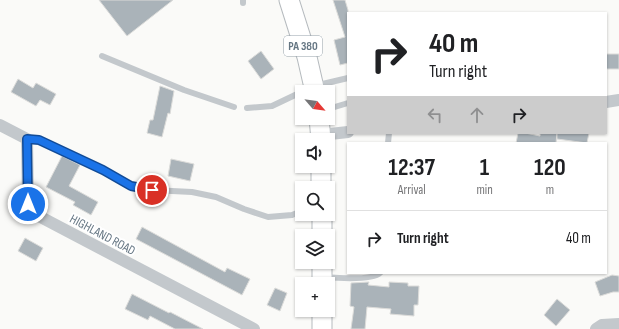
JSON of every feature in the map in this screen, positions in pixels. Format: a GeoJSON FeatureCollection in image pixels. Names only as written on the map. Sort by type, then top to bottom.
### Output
{"type":"FeatureCollection","features":[{"type":"Feature","properties":{"kind":"main road","name":"PA 380"},"geometry":{"type":"LineString","coordinates":[[289,0],[314,85]]}},
{"type":"Feature","properties":{"kind":"main road"},"geometry":{"type":"LineString","coordinates":[[322,317],[322,329]]}},
{"type":"Feature","properties":{"kind":"street"},"geometry":{"type":"LineString","coordinates":[[607,102],[619,100]]}},
{"type":"Feature","properties":{"kind":"street"},"geometry":{"type":"LineString","coordinates":[[0,125],[27,139]]}},
{"type":"Feature","properties":{"kind":"street"},"geometry":{"type":"LineString","coordinates":[[320,131],[347,132]]}},
{"type":"Feature","properties":{"kind":"street","name":"HIGHLAND ROAD"},"geometry":{"type":"LineString","coordinates":[[27,139],[28,204],[31,212],[254,329]]}},
{"type":"Feature","properties":{"kind":"street"},"geometry":{"type":"LineString","coordinates":[[596,329],[602,325],[619,324]]}},
{"type":"Feature","properties":{"kind":"lane"},"geometry":{"type":"LineString","coordinates":[[102,56],[184,90],[234,107]]}},
{"type":"Feature","properties":{"kind":"lane"},"geometry":{"type":"LineString","coordinates":[[327,85],[347,78]]}},
{"type":"Feature","properties":{"kind":"lane"},"geometry":{"type":"LineString","coordinates":[[247,108],[272,106],[295,97]]}},
{"type":"Feature","properties":{"kind":"lane"},"geometry":{"type":"LineString","coordinates":[[335,107],[347,103]]}},
{"type":"Feature","properties":{"kind":"lane"},"geometry":{"type":"LineString","coordinates":[[27,139],[39,140],[103,170],[131,186],[152,190],[192,192],[216,196],[244,209],[268,217],[295,214]]}},
{"type":"Feature","properties":{"kind":"lane"},"geometry":{"type":"LineString","coordinates":[[322,274],[358,279],[378,276],[379,274]]}},
{"type":"Feature","properties":{"kind":"building"},"geometry":{"type":"Polygon","coordinates":[[[99,0],[173,0],[127,36],[99,0]]]}},
{"type":"Feature","properties":{"kind":"building"},"geometry":{"type":"Polygon","coordinates":[[[333,0],[345,0],[348,10],[347,63],[340,65],[334,40],[345,37],[333,0]]]}},
{"type":"Feature","properties":{"kind":"building"},"geometry":{"type":"Polygon","coordinates":[[[261,51],[274,69],[261,79],[248,61],[261,51]]]}},
{"type":"Feature","properties":{"kind":"building"},"geometry":{"type":"Polygon","coordinates":[[[607,54],[619,54],[619,69],[607,69],[607,54]]]}},
{"type":"Feature","properties":{"kind":"building"},"geometry":{"type":"Polygon","coordinates":[[[18,79],[33,88],[36,83],[56,94],[50,105],[40,100],[36,106],[11,92],[18,79]]]}},
{"type":"Feature","properties":{"kind":"building"},"geometry":{"type":"Polygon","coordinates":[[[160,86],[174,91],[170,114],[168,113],[162,137],[147,133],[150,120],[153,120],[160,86]]]}},
{"type":"Feature","properties":{"kind":"building"},"geometry":{"type":"Polygon","coordinates":[[[518,134],[540,136],[540,134],[557,134],[556,142],[516,142],[518,134]]]}},
{"type":"Feature","properties":{"kind":"building"},"geometry":{"type":"Polygon","coordinates":[[[557,134],[589,134],[587,142],[557,139],[557,134]]]}},
{"type":"Feature","properties":{"kind":"building"},"geometry":{"type":"Polygon","coordinates":[[[62,156],[80,165],[69,186],[98,202],[91,215],[73,205],[75,202],[46,187],[62,156]]]}},
{"type":"Feature","properties":{"kind":"building"},"geometry":{"type":"Polygon","coordinates":[[[171,159],[194,164],[190,181],[168,176],[171,159]]]}},
{"type":"Feature","properties":{"kind":"building"},"geometry":{"type":"Polygon","coordinates":[[[142,227],[225,272],[227,268],[250,279],[242,295],[136,239],[142,227]]]}},
{"type":"Feature","properties":{"kind":"building"},"geometry":{"type":"Polygon","coordinates":[[[25,238],[43,248],[36,261],[18,251],[25,238]]]}},
{"type":"Feature","properties":{"kind":"building"},"geometry":{"type":"Polygon","coordinates":[[[612,275],[619,276],[619,292],[613,292],[600,296],[595,282],[612,275]]]}},
{"type":"Feature","properties":{"kind":"building"},"geometry":{"type":"Polygon","coordinates":[[[369,282],[368,285],[389,287],[389,282],[408,283],[408,286],[419,286],[418,305],[414,305],[414,316],[390,314],[391,309],[367,307],[365,329],[351,329],[354,307],[350,306],[351,283],[369,282]]]}},
{"type":"Feature","properties":{"kind":"building"},"geometry":{"type":"Polygon","coordinates":[[[275,288],[287,293],[280,311],[267,305],[275,288]]]}},
{"type":"Feature","properties":{"kind":"building"},"geometry":{"type":"Polygon","coordinates":[[[132,294],[203,329],[175,329],[150,316],[148,320],[125,309],[132,294]]]}},
{"type":"Feature","properties":{"kind":"building"},"geometry":{"type":"Polygon","coordinates":[[[557,299],[570,310],[556,326],[544,315],[557,299]]]}},
{"type":"Feature","properties":{"kind":"route"},"geometry":{"type":"LineString","coordinates":[[28,204],[27,139],[39,140],[103,170],[131,186],[152,190]]}}]}
